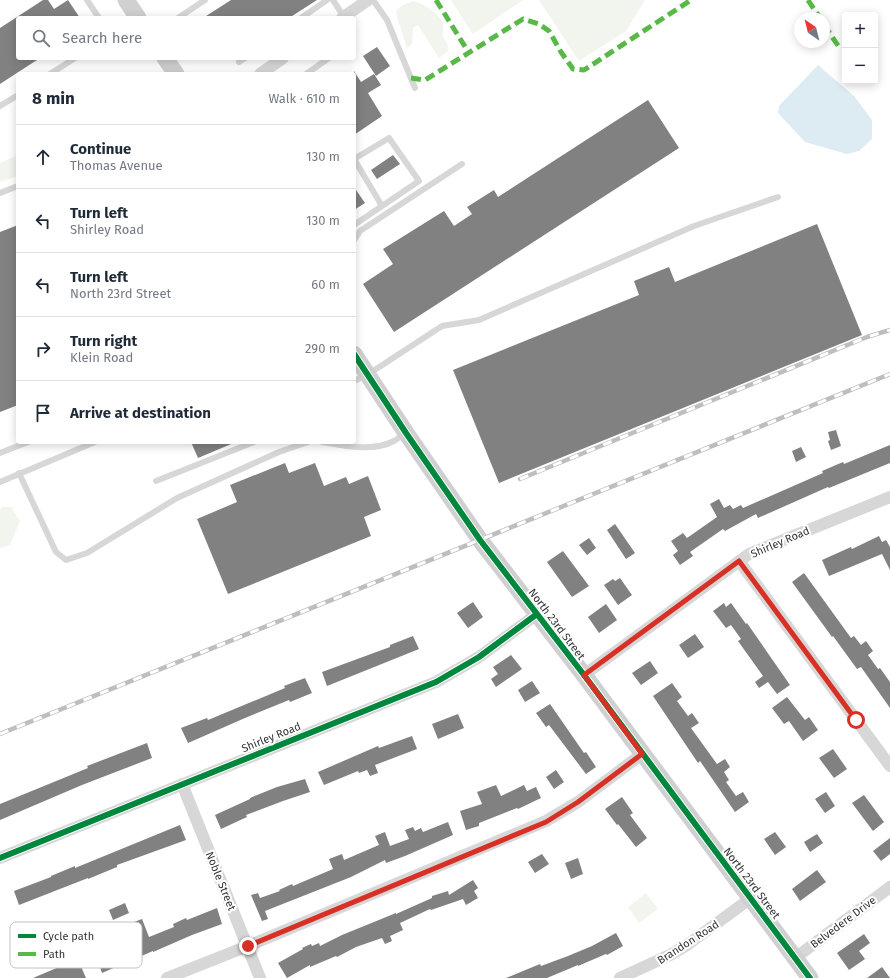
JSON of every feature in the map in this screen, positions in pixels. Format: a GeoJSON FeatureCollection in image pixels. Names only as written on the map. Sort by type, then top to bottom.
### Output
{"type":"FeatureCollection","features":[{"type":"Feature","properties":{"kind":"main road"},"geometry":{"type":"LineString","coordinates":[[127,0],[137,16]]}},
{"type":"Feature","properties":{"kind":"main road"},"geometry":{"type":"LineString","coordinates":[[166,60],[175,72]]}},
{"type":"Feature","properties":{"kind":"main road","name":"North 23rd Street"},"geometry":{"type":"LineString","coordinates":[[356,361],[361,378],[406,433],[480,540],[584,675],[810,978]]}},
{"type":"Feature","properties":{"kind":"street"},"geometry":{"type":"LineString","coordinates":[[344,16],[368,0]]}},
{"type":"Feature","properties":{"kind":"street"},"geometry":{"type":"LineString","coordinates":[[264,72],[280,60]]}},
{"type":"Feature","properties":{"kind":"street","name":"Shirley Road"},"geometry":{"type":"LineString","coordinates":[[584,675],[749,554],[890,497]]}},
{"type":"Feature","properties":{"kind":"street"},"geometry":{"type":"LineString","coordinates":[[739,561],[890,766]]}},
{"type":"Feature","properties":{"kind":"street","name":"Shirley Road"},"geometry":{"type":"LineString","coordinates":[[0,858],[436,682],[478,657],[537,614]]}},
{"type":"Feature","properties":{"kind":"street"},"geometry":{"type":"LineString","coordinates":[[167,978],[248,946],[546,822],[578,802],[642,754]]}},
{"type":"Feature","properties":{"kind":"street","name":"Noble Street"},"geometry":{"type":"LineString","coordinates":[[182,784],[260,978]]}},
{"type":"Feature","properties":{"kind":"street","name":"Belvedere Drive"},"geometry":{"type":"LineString","coordinates":[[796,958],[890,887]]}},
{"type":"Feature","properties":{"kind":"street","name":"Brandon Road"},"geometry":{"type":"LineString","coordinates":[[620,978],[656,963],[676,952],[751,898]]}},
{"type":"Feature","properties":{"kind":"lane"},"geometry":{"type":"LineString","coordinates":[[87,0],[98,16]]}},
{"type":"Feature","properties":{"kind":"lane"},"geometry":{"type":"LineString","coordinates":[[181,16],[205,0]]}},
{"type":"Feature","properties":{"kind":"lane"},"geometry":{"type":"LineString","coordinates":[[304,16],[327,0]]}},
{"type":"Feature","properties":{"kind":"lane"},"geometry":{"type":"LineString","coordinates":[[333,0],[342,16]]}},
{"type":"Feature","properties":{"kind":"lane"},"geometry":{"type":"LineString","coordinates":[[373,0],[387,20],[415,88]]}},
{"type":"Feature","properties":{"kind":"lane"},"geometry":{"type":"LineString","coordinates":[[53,72],[72,60]]}},
{"type":"Feature","properties":{"kind":"lane"},"geometry":{"type":"LineString","coordinates":[[309,72],[326,60]]}},
{"type":"Feature","properties":{"kind":"lane"},"geometry":{"type":"LineString","coordinates":[[0,106],[16,96]]}},
{"type":"Feature","properties":{"kind":"lane"},"geometry":{"type":"LineString","coordinates":[[356,158],[389,138],[418,182],[356,224]]}},
{"type":"Feature","properties":{"kind":"lane"},"geometry":{"type":"LineString","coordinates":[[356,162],[382,206]]}},
{"type":"Feature","properties":{"kind":"lane"},"geometry":{"type":"LineString","coordinates":[[356,237],[360,231],[462,164]]}},
{"type":"Feature","properties":{"kind":"lane"},"geometry":{"type":"LineString","coordinates":[[0,193],[16,187]]}},
{"type":"Feature","properties":{"kind":"lane"},"geometry":{"type":"LineString","coordinates":[[361,378],[442,326],[479,320],[694,226],[778,197]]}},
{"type":"Feature","properties":{"kind":"lane"},"geometry":{"type":"LineString","coordinates":[[332,444],[347,447],[377,447],[394,441],[406,433]]}},
{"type":"Feature","properties":{"kind":"lane"},"geometry":{"type":"LineString","coordinates":[[0,453],[23,444]]}},
{"type":"Feature","properties":{"kind":"lane"},"geometry":{"type":"LineString","coordinates":[[0,482],[89,444]]}},
{"type":"Feature","properties":{"kind":"lane"},"geometry":{"type":"LineString","coordinates":[[156,481],[249,444]]}},
{"type":"Feature","properties":{"kind":"lane"},"geometry":{"type":"LineString","coordinates":[[19,473],[56,552],[66,560],[87,553],[177,498],[279,452],[302,444]]}},
{"type":"Feature","properties":{"kind":"shaded area"},"geometry":{"type":"Polygon","coordinates":[[[451,0],[523,0],[473,34],[451,0]]]}},
{"type":"Feature","properties":{"kind":"shaded area"},"geometry":{"type":"Polygon","coordinates":[[[539,0],[645,0],[626,31],[579,61],[539,0]]]}},
{"type":"Feature","properties":{"kind":"shaded area"},"geometry":{"type":"Polygon","coordinates":[[[413,1],[431,10],[442,20],[443,36],[447,44],[448,51],[439,58],[418,25],[413,28],[412,44],[407,48],[396,12],[401,6],[413,1]]]}},
{"type":"Feature","properties":{"kind":"shaded area"},"geometry":{"type":"Polygon","coordinates":[[[818,65],[854,96],[872,120],[872,139],[859,151],[847,154],[805,142],[778,113],[779,106],[818,65]]]}},
{"type":"Feature","properties":{"kind":"shaded area"},"geometry":{"type":"Polygon","coordinates":[[[16,156],[16,177],[0,182],[0,163],[16,156]]]}},
{"type":"Feature","properties":{"kind":"shaded area"},"geometry":{"type":"Polygon","coordinates":[[[2,507],[11,507],[20,521],[10,545],[0,548],[0,509],[2,507]]]}},
{"type":"Feature","properties":{"kind":"shaded area"},"geometry":{"type":"Polygon","coordinates":[[[646,893],[658,909],[639,923],[628,907],[646,893]]]}},
{"type":"Feature","properties":{"kind":"building"},"geometry":{"type":"Polygon","coordinates":[[[43,0],[48,0],[54,9],[68,0],[79,16],[18,16],[43,0]]]}},
{"type":"Feature","properties":{"kind":"building"},"geometry":{"type":"Polygon","coordinates":[[[231,0],[317,0],[292,16],[206,16],[231,0]]]}},
{"type":"Feature","properties":{"kind":"building"},"geometry":{"type":"Polygon","coordinates":[[[16,18],[16,60],[37,60],[18,72],[16,72],[16,74],[0,84],[0,28],[16,18]]]}},
{"type":"Feature","properties":{"kind":"building"},"geometry":{"type":"Polygon","coordinates":[[[377,47],[390,66],[376,76],[363,56],[377,47]]]}},
{"type":"Feature","properties":{"kind":"building"},"geometry":{"type":"Polygon","coordinates":[[[356,74],[361,82],[374,74],[381,85],[368,93],[382,116],[356,134],[356,74]]]}},
{"type":"Feature","properties":{"kind":"building"},"geometry":{"type":"Polygon","coordinates":[[[648,100],[679,148],[394,332],[363,284],[393,264],[383,249],[444,211],[454,226],[472,214],[467,207],[494,190],[498,197],[648,100]]]}},
{"type":"Feature","properties":{"kind":"building"},"geometry":{"type":"Polygon","coordinates":[[[393,155],[400,164],[377,179],[371,170],[393,155]]]}},
{"type":"Feature","properties":{"kind":"building"},"geometry":{"type":"Polygon","coordinates":[[[356,190],[365,203],[356,209],[356,190]]]}},
{"type":"Feature","properties":{"kind":"building"},"geometry":{"type":"Polygon","coordinates":[[[817,224],[862,335],[499,483],[453,370],[639,295],[634,281],[669,267],[675,282],[817,224]]]}},
{"type":"Feature","properties":{"kind":"building"},"geometry":{"type":"Polygon","coordinates":[[[16,226],[16,406],[0,412],[0,232],[16,226]]]}},
{"type":"Feature","properties":{"kind":"building"},"geometry":{"type":"Polygon","coordinates":[[[836,430],[841,446],[831,450],[828,441],[830,440],[828,432],[836,430]]]}},
{"type":"Feature","properties":{"kind":"building"},"geometry":{"type":"Polygon","coordinates":[[[192,444],[231,444],[198,458],[192,444]]]}},
{"type":"Feature","properties":{"kind":"building"},"geometry":{"type":"Polygon","coordinates":[[[890,445],[890,463],[829,488],[828,487],[758,518],[756,514],[725,531],[723,529],[690,552],[693,556],[680,565],[673,555],[678,551],[671,541],[683,533],[687,538],[717,517],[710,504],[719,499],[724,508],[730,505],[733,509],[741,505],[743,508],[823,473],[822,471],[843,462],[844,464],[890,445]]]}},
{"type":"Feature","properties":{"kind":"building"},"geometry":{"type":"Polygon","coordinates":[[[801,447],[806,457],[796,462],[792,451],[801,447]]]}},
{"type":"Feature","properties":{"kind":"building"},"geometry":{"type":"Polygon","coordinates":[[[285,463],[289,473],[315,463],[324,486],[346,477],[349,484],[368,476],[381,510],[364,517],[371,536],[228,594],[197,519],[237,502],[230,485],[285,463]]]}},
{"type":"Feature","properties":{"kind":"building"},"geometry":{"type":"Polygon","coordinates":[[[615,524],[635,553],[626,559],[607,530],[615,524]]]}},
{"type":"Feature","properties":{"kind":"building"},"geometry":{"type":"Polygon","coordinates":[[[879,536],[882,542],[886,540],[890,547],[890,570],[882,554],[829,576],[822,560],[851,547],[852,549],[879,536]]]}},
{"type":"Feature","properties":{"kind":"building"},"geometry":{"type":"Polygon","coordinates":[[[589,538],[596,548],[587,555],[579,545],[589,538]]]}},
{"type":"Feature","properties":{"kind":"building"},"geometry":{"type":"Polygon","coordinates":[[[563,551],[589,586],[572,597],[547,562],[563,551]]]}},
{"type":"Feature","properties":{"kind":"building"},"geometry":{"type":"Polygon","coordinates":[[[804,573],[851,638],[854,636],[861,645],[866,641],[873,651],[868,655],[890,682],[890,708],[861,667],[857,669],[792,582],[804,573]]]}},
{"type":"Feature","properties":{"kind":"building"},"geometry":{"type":"Polygon","coordinates":[[[620,578],[632,595],[618,605],[604,585],[613,579],[615,581],[620,578]]]}},
{"type":"Feature","properties":{"kind":"building"},"geometry":{"type":"Polygon","coordinates":[[[473,602],[483,617],[468,628],[457,613],[473,602]]]}},
{"type":"Feature","properties":{"kind":"building"},"geometry":{"type":"Polygon","coordinates":[[[724,603],[726,607],[731,603],[746,624],[747,623],[790,685],[777,694],[768,682],[759,688],[755,682],[763,676],[738,641],[741,639],[731,625],[726,628],[713,611],[724,603]]]}},
{"type":"Feature","properties":{"kind":"building"},"geometry":{"type":"Polygon","coordinates":[[[606,604],[617,620],[599,633],[588,617],[606,604]]]}},
{"type":"Feature","properties":{"kind":"building"},"geometry":{"type":"Polygon","coordinates":[[[695,634],[704,647],[688,658],[679,645],[695,634]]]}},
{"type":"Feature","properties":{"kind":"building"},"geometry":{"type":"Polygon","coordinates":[[[413,636],[419,649],[327,686],[322,672],[390,647],[390,645],[413,636]]]}},
{"type":"Feature","properties":{"kind":"building"},"geometry":{"type":"Polygon","coordinates":[[[511,655],[522,669],[496,687],[491,679],[498,674],[493,667],[511,655]]]}},
{"type":"Feature","properties":{"kind":"building"},"geometry":{"type":"Polygon","coordinates":[[[650,661],[658,673],[641,685],[632,673],[650,661]]]}},
{"type":"Feature","properties":{"kind":"building"},"geometry":{"type":"Polygon","coordinates":[[[305,678],[312,693],[290,702],[289,700],[188,743],[181,728],[207,718],[208,720],[285,688],[284,686],[305,678]]]}},
{"type":"Feature","properties":{"kind":"building"},"geometry":{"type":"Polygon","coordinates":[[[532,681],[540,693],[525,702],[518,690],[532,681]]]}},
{"type":"Feature","properties":{"kind":"building"},"geometry":{"type":"Polygon","coordinates":[[[672,683],[682,697],[677,701],[688,716],[692,713],[699,723],[691,728],[717,764],[725,759],[730,767],[724,772],[729,780],[726,782],[736,796],[743,792],[749,802],[735,812],[700,761],[698,763],[653,696],[672,683]]]}},
{"type":"Feature","properties":{"kind":"building"},"geometry":{"type":"Polygon","coordinates":[[[787,697],[805,720],[809,717],[818,730],[803,741],[789,721],[784,724],[772,708],[787,697]]]}},
{"type":"Feature","properties":{"kind":"building"},"geometry":{"type":"Polygon","coordinates":[[[550,704],[584,753],[586,752],[596,767],[586,774],[549,725],[546,727],[536,713],[550,704]]]}},
{"type":"Feature","properties":{"kind":"building"},"geometry":{"type":"Polygon","coordinates":[[[458,714],[464,728],[438,739],[432,724],[458,714]]]}},
{"type":"Feature","properties":{"kind":"building"},"geometry":{"type":"Polygon","coordinates":[[[412,736],[417,749],[375,765],[378,773],[370,776],[367,770],[359,773],[358,771],[324,785],[318,772],[378,746],[379,748],[412,736]]]}},
{"type":"Feature","properties":{"kind":"building"},"geometry":{"type":"Polygon","coordinates":[[[147,743],[152,758],[82,785],[0,820],[0,804],[88,768],[87,766],[147,743]]]}},
{"type":"Feature","properties":{"kind":"building"},"geometry":{"type":"Polygon","coordinates":[[[833,749],[847,769],[834,778],[819,758],[833,749]]]}},
{"type":"Feature","properties":{"kind":"building"},"geometry":{"type":"Polygon","coordinates":[[[556,770],[564,782],[554,789],[546,777],[556,770]]]}},
{"type":"Feature","properties":{"kind":"building"},"geometry":{"type":"Polygon","coordinates":[[[305,779],[310,792],[246,815],[247,817],[221,829],[215,815],[277,787],[305,779]]]}},
{"type":"Feature","properties":{"kind":"building"},"geometry":{"type":"Polygon","coordinates":[[[496,785],[501,796],[524,785],[527,791],[536,787],[541,798],[518,809],[517,808],[479,823],[479,826],[466,830],[460,811],[482,804],[477,792],[496,785]]]}},
{"type":"Feature","properties":{"kind":"building"},"geometry":{"type":"Polygon","coordinates":[[[826,792],[835,806],[825,813],[815,799],[826,792]]]}},
{"type":"Feature","properties":{"kind":"building"},"geometry":{"type":"Polygon","coordinates":[[[864,795],[884,822],[873,831],[852,803],[864,795]]]}},
{"type":"Feature","properties":{"kind":"building"},"geometry":{"type":"Polygon","coordinates":[[[622,797],[633,813],[630,815],[647,838],[636,847],[605,809],[622,797]]]}},
{"type":"Feature","properties":{"kind":"building"},"geometry":{"type":"Polygon","coordinates":[[[448,822],[453,835],[386,863],[385,860],[351,877],[265,911],[268,919],[262,921],[251,895],[258,893],[260,898],[333,869],[329,859],[342,854],[344,860],[379,845],[375,836],[385,832],[390,846],[409,839],[405,830],[413,827],[415,831],[421,828],[423,832],[448,822]]]}},
{"type":"Feature","properties":{"kind":"building"},"geometry":{"type":"Polygon","coordinates":[[[180,825],[186,840],[117,865],[117,867],[88,879],[19,905],[14,891],[180,825]]]}},
{"type":"Feature","properties":{"kind":"building"},"geometry":{"type":"Polygon","coordinates":[[[775,832],[786,847],[775,855],[764,839],[775,832]]]}},
{"type":"Feature","properties":{"kind":"building"},"geometry":{"type":"Polygon","coordinates":[[[817,834],[823,843],[810,852],[804,842],[817,834]]]}},
{"type":"Feature","properties":{"kind":"building"},"geometry":{"type":"Polygon","coordinates":[[[890,838],[890,854],[881,861],[873,851],[890,838]]]}},
{"type":"Feature","properties":{"kind":"building"},"geometry":{"type":"Polygon","coordinates":[[[542,854],[549,864],[535,873],[528,862],[542,854]]]}},
{"type":"Feature","properties":{"kind":"building"},"geometry":{"type":"Polygon","coordinates":[[[578,858],[583,874],[571,879],[565,863],[578,858]]]}},
{"type":"Feature","properties":{"kind":"building"},"geometry":{"type":"Polygon","coordinates":[[[817,870],[826,882],[800,901],[792,889],[817,870]]]}},
{"type":"Feature","properties":{"kind":"building"},"geometry":{"type":"Polygon","coordinates":[[[473,880],[478,888],[474,891],[478,898],[466,905],[463,899],[431,910],[430,909],[400,923],[403,930],[390,936],[392,941],[385,944],[382,938],[356,947],[337,957],[336,956],[310,967],[310,965],[287,978],[278,963],[311,944],[312,946],[319,943],[320,946],[342,935],[432,898],[432,896],[448,891],[449,895],[473,880]]]}},
{"type":"Feature","properties":{"kind":"building"},"geometry":{"type":"Polygon","coordinates":[[[125,903],[129,913],[113,920],[109,910],[125,903]]]}},
{"type":"Feature","properties":{"kind":"building"},"geometry":{"type":"Polygon","coordinates":[[[217,908],[222,924],[142,956],[142,922],[134,922],[142,919],[149,937],[174,927],[173,924],[186,918],[187,920],[217,908]]]}},
{"type":"Feature","properties":{"kind":"building"},"geometry":{"type":"Polygon","coordinates":[[[616,933],[623,946],[607,955],[606,954],[547,978],[506,978],[540,964],[541,966],[568,956],[592,946],[616,933]]]}},
{"type":"Feature","properties":{"kind":"building"},"geometry":{"type":"Polygon","coordinates":[[[864,934],[870,943],[859,951],[865,959],[849,970],[837,953],[864,934]]]}},
{"type":"Feature","properties":{"kind":"building"},"geometry":{"type":"Polygon","coordinates":[[[882,967],[890,978],[867,978],[882,967]]]}},
{"type":"Feature","properties":{"kind":"building"},"geometry":{"type":"Polygon","coordinates":[[[57,968],[82,968],[86,978],[33,978],[57,968]]]}},
{"type":"Feature","properties":{"kind":"building"},"geometry":{"type":"Polygon","coordinates":[[[100,968],[114,968],[102,973],[100,968]]]}},
{"type":"Feature","properties":{"kind":"railway"},"geometry":{"type":"LineString","coordinates":[[520,479],[867,337],[890,330]]}},
{"type":"Feature","properties":{"kind":"railway"},"geometry":{"type":"LineString","coordinates":[[0,734],[890,374]]}},
{"type":"Feature","properties":{"kind":"marked path"},"geometry":{"type":"LineString","coordinates":[[436,0],[469,53]]}},
{"type":"Feature","properties":{"kind":"marked path"},"geometry":{"type":"LineString","coordinates":[[411,78],[425,80],[523,19],[539,24],[549,31],[573,69],[584,70],[691,0]]}},
{"type":"Feature","properties":{"kind":"marked path"},"geometry":{"type":"LineString","coordinates":[[808,0],[816,12]]}},
{"type":"Feature","properties":{"kind":"marked path"},"geometry":{"type":"LineString","coordinates":[[830,34],[839,47]]}},
{"type":"Feature","properties":{"kind":"cycle path"},"geometry":{"type":"LineString","coordinates":[[356,357],[406,433],[480,540],[584,675],[810,978]]}},
{"type":"Feature","properties":{"kind":"cycle path"},"geometry":{"type":"LineString","coordinates":[[0,858],[436,682],[479,657],[537,614]]}},
{"type":"Feature","properties":{"kind":"route"},"geometry":{"type":"LineString","coordinates":[[248,946],[546,822],[578,802],[642,754],[584,675],[739,561],[856,720]]}}]}
